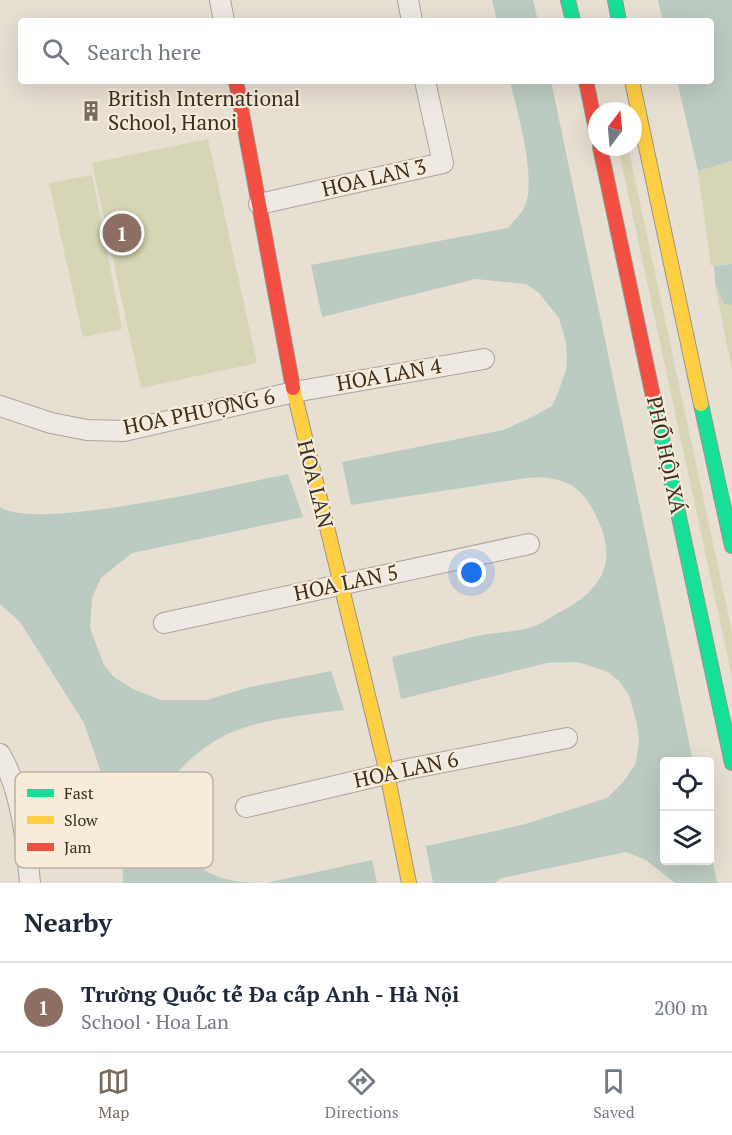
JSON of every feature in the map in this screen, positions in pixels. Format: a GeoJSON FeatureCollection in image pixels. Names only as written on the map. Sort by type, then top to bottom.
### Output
{"type":"FeatureCollection","features":[{"type":"Feature","properties":{"kind":"main road"},"geometry":{"type":"LineString","coordinates":[[568,0],[572,18]]}},
{"type":"Feature","properties":{"kind":"main road"},"geometry":{"type":"LineString","coordinates":[[615,0],[618,18]]}},
{"type":"Feature","properties":{"kind":"main road","name":"HOA LAN"},"geometry":{"type":"LineString","coordinates":[[237,84],[294,392],[387,773],[409,883]]}},
{"type":"Feature","properties":{"kind":"main road"},"geometry":{"type":"LineString","coordinates":[[587,84],[590,102]]}},
{"type":"Feature","properties":{"kind":"main road"},"geometry":{"type":"LineString","coordinates":[[633,84],[732,546]]}},
{"type":"Feature","properties":{"kind":"main road","name":"PHỐ HỘI XÁ"},"geometry":{"type":"LineString","coordinates":[[602,156],[732,763]]}},
{"type":"Feature","properties":{"kind":"street"},"geometry":{"type":"LineString","coordinates":[[220,0],[224,18]]}},
{"type":"Feature","properties":{"kind":"street"},"geometry":{"type":"LineString","coordinates":[[408,0],[411,18]]}},
{"type":"Feature","properties":{"kind":"street","name":"HOA LAN 3"},"geometry":{"type":"LineString","coordinates":[[259,204],[443,163],[426,84]]}},
{"type":"Feature","properties":{"kind":"street","name":"HOA LAN 4"},"geometry":{"type":"LineString","coordinates":[[294,392],[484,359]]}},
{"type":"Feature","properties":{"kind":"street","name":"HOA PHƯỢNG 6"},"geometry":{"type":"LineString","coordinates":[[0,406],[51,423],[87,430],[124,431],[294,392]]}},
{"type":"Feature","properties":{"kind":"street","name":"HOA LAN 5"},"geometry":{"type":"LineString","coordinates":[[164,623],[529,544]]}},
{"type":"Feature","properties":{"kind":"street","name":"HOA LAN 6"},"geometry":{"type":"LineString","coordinates":[[246,807],[387,773],[567,738]]}},
{"type":"Feature","properties":{"kind":"street"},"geometry":{"type":"LineString","coordinates":[[0,754],[7,765],[15,793]]}},
{"type":"Feature","properties":{"kind":"street"},"geometry":{"type":"LineString","coordinates":[[28,868],[30,883]]}},
{"type":"Feature","properties":{"kind":"green space"},"geometry":{"type":"Polygon","coordinates":[[[208,139],[257,363],[141,388],[92,163],[208,139]]]}},
{"type":"Feature","properties":{"kind":"green space"},"geometry":{"type":"Polygon","coordinates":[[[620,156],[630,156],[732,632],[732,677],[620,156]]]}},
{"type":"Feature","properties":{"kind":"green space"},"geometry":{"type":"Polygon","coordinates":[[[732,161],[732,264],[711,266],[698,171],[732,161]]]}},
{"type":"Feature","properties":{"kind":"green space"},"geometry":{"type":"Polygon","coordinates":[[[92,175],[122,329],[83,337],[49,183],[92,175]]]}},
{"type":"Feature","properties":{"kind":"green space"},"geometry":{"type":"Polygon","coordinates":[[[715,284],[724,304],[732,305],[732,371],[715,284]]]}},
{"type":"Feature","properties":{"kind":"shaded area"},"geometry":{"type":"Polygon","coordinates":[[[492,0],[533,0],[537,18],[496,18],[492,0]]]}},
{"type":"Feature","properties":{"kind":"shaded area"},"geometry":{"type":"Polygon","coordinates":[[[658,0],[732,0],[732,161],[698,171],[678,84],[714,84],[714,18],[662,18],[658,0]]]}},
{"type":"Feature","properties":{"kind":"shaded area"},"geometry":{"type":"Polygon","coordinates":[[[511,84],[552,84],[692,757],[660,757],[660,865],[714,865],[717,883],[675,883],[646,860],[626,852],[502,878],[494,883],[433,883],[426,846],[522,825],[607,798],[624,781],[636,763],[639,742],[637,723],[629,695],[619,681],[608,672],[578,662],[547,663],[401,699],[392,657],[477,636],[532,627],[542,622],[576,602],[598,581],[604,569],[605,541],[600,525],[586,499],[572,486],[556,479],[527,478],[351,505],[342,462],[503,430],[530,418],[552,406],[567,367],[566,342],[559,318],[539,293],[526,284],[476,279],[322,317],[311,265],[508,228],[523,210],[527,198],[529,183],[525,147],[511,84]]]}},
{"type":"Feature","properties":{"kind":"shaded area"},"geometry":{"type":"Polygon","coordinates":[[[732,264],[732,305],[724,304],[715,284],[714,266],[732,264]]]}},
{"type":"Feature","properties":{"kind":"shaded area"},"geometry":{"type":"Polygon","coordinates":[[[288,474],[303,517],[132,553],[101,578],[92,598],[90,628],[104,665],[114,677],[133,689],[161,700],[207,700],[250,687],[331,671],[344,710],[260,723],[243,728],[215,741],[178,772],[101,772],[84,723],[20,622],[0,604],[0,507],[21,513],[53,514],[139,504],[288,474]]]}},
{"type":"Feature","properties":{"kind":"shaded area"},"geometry":{"type":"Polygon","coordinates":[[[372,860],[377,883],[266,883],[372,860]]]}},
{"type":"Feature","properties":{"kind":"shaded area"},"geometry":{"type":"Polygon","coordinates":[[[123,868],[202,868],[229,880],[257,883],[123,883],[123,868]]]}},
{"type":"Feature","properties":{"kind":"traffic: fast"},"geometry":{"type":"LineString","coordinates":[[568,0],[572,18]]}},
{"type":"Feature","properties":{"kind":"traffic: fast"},"geometry":{"type":"LineString","coordinates":[[615,0],[618,18]]}},
{"type":"Feature","properties":{"kind":"traffic: fast"},"geometry":{"type":"LineString","coordinates":[[654,401],[732,763]]}},
{"type":"Feature","properties":{"kind":"traffic: fast"},"geometry":{"type":"LineString","coordinates":[[701,404],[732,546]]}},
{"type":"Feature","properties":{"kind":"traffic: slow"},"geometry":{"type":"LineString","coordinates":[[633,84],[701,404]]}},
{"type":"Feature","properties":{"kind":"traffic: slow"},"geometry":{"type":"LineString","coordinates":[[293,388],[387,773],[409,883]]}},
{"type":"Feature","properties":{"kind":"traffic: jam"},"geometry":{"type":"LineString","coordinates":[[237,84],[293,388]]}},
{"type":"Feature","properties":{"kind":"traffic: jam"},"geometry":{"type":"LineString","coordinates":[[587,84],[590,102]]}},
{"type":"Feature","properties":{"kind":"traffic: jam"},"geometry":{"type":"LineString","coordinates":[[602,156],[654,401]]}},
{"type":"Feature","properties":{"kind":"place","name":"British International School, Hanoi"},"geometry":{"type":"Point","coordinates":[91,111]}},
{"type":"Feature","properties":{"kind":"place","name":"Trường Quốc tế Đa cấp Anh - Hà Nội"},"geometry":{"type":"Point","coordinates":[122,233]}}]}
